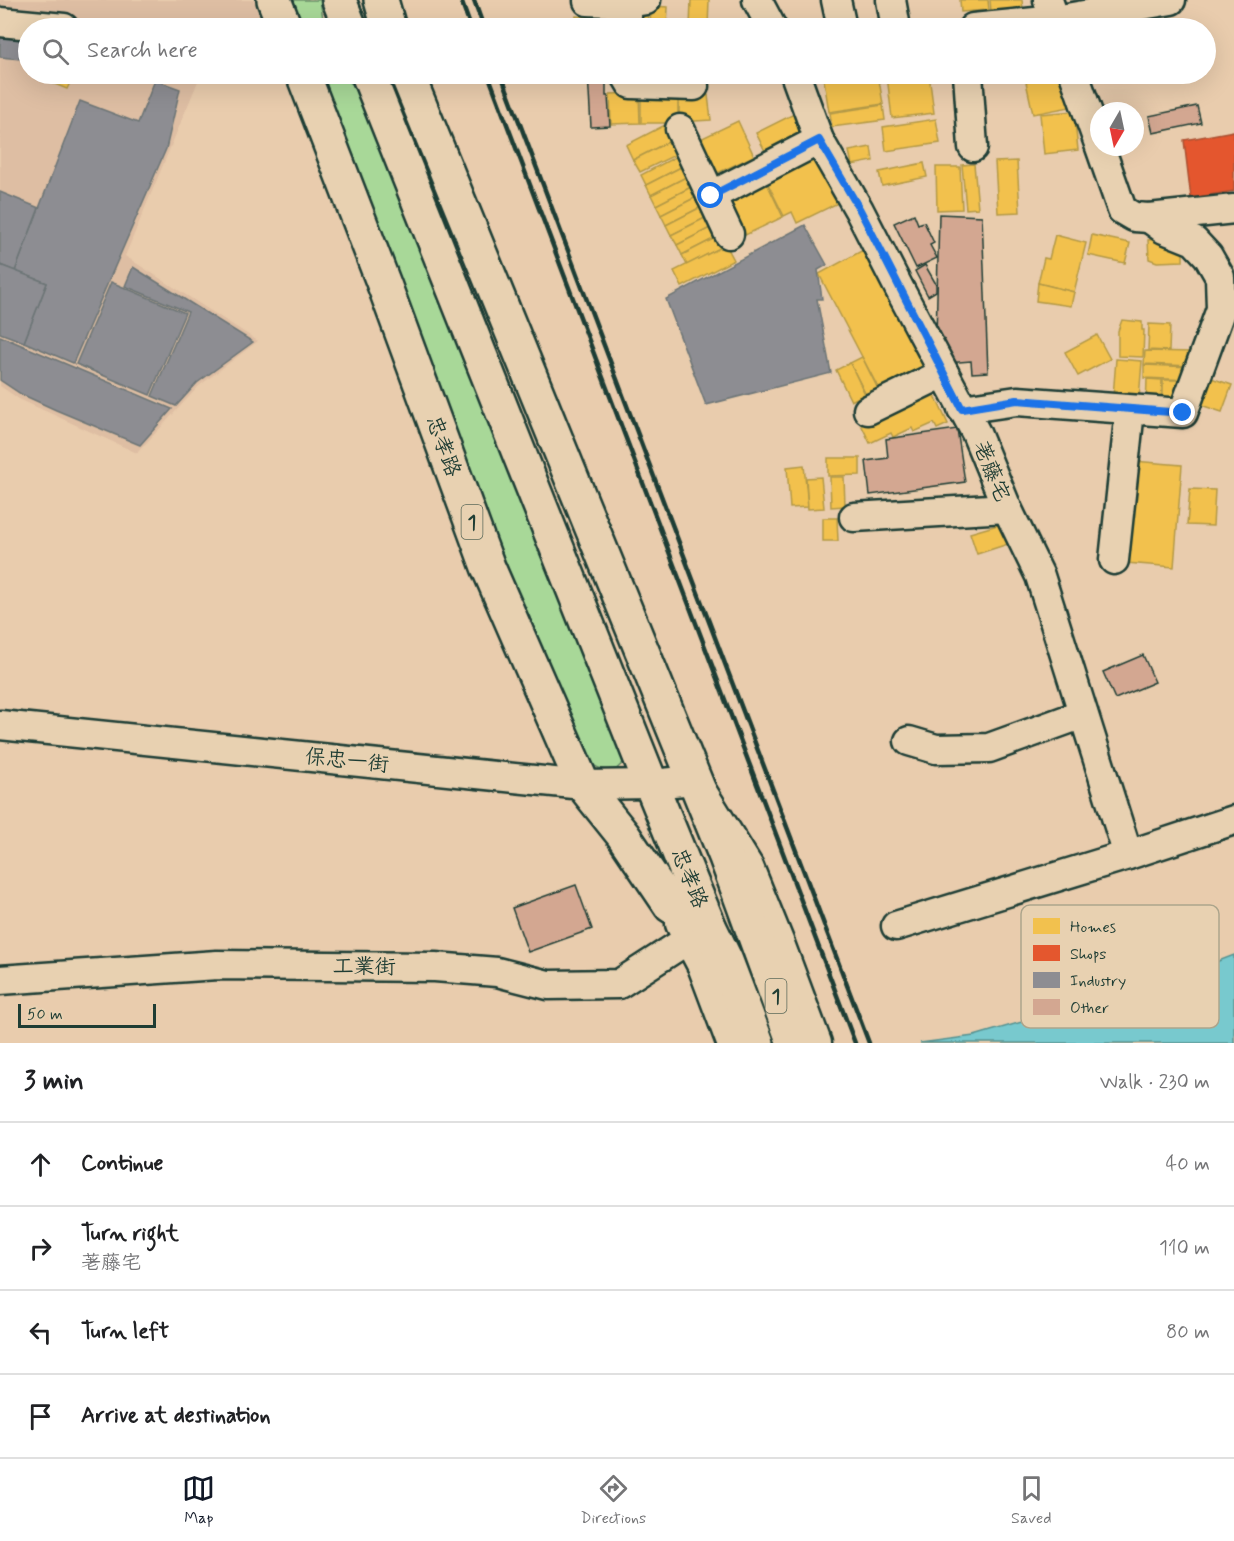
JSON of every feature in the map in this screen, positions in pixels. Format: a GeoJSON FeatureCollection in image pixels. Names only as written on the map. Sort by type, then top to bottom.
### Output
{"type":"FeatureCollection","features":[{"type":"Feature","properties":{"kind":"main road"},"geometry":{"type":"LineString","coordinates":[[274,0],[281,18]]}},
{"type":"Feature","properties":{"kind":"main road"},"geometry":{"type":"LineString","coordinates":[[339,0],[347,18]]}},
{"type":"Feature","properties":{"kind":"main road"},"geometry":{"type":"LineString","coordinates":[[381,0],[386,18]]}},
{"type":"Feature","properties":{"kind":"main road","name":"忠孝路"},"geometry":{"type":"LineString","coordinates":[[307,84],[488,567],[584,785],[623,835],[670,906],[699,933]]}},
{"type":"Feature","properties":{"kind":"main road","name":"忠孝路"},"geometry":{"type":"LineString","coordinates":[[372,84],[651,784],[699,933]]}},
{"type":"Feature","properties":{"kind":"main road","name":"忠孝路"},"geometry":{"type":"LineString","coordinates":[[411,84],[726,857],[769,945]]}},
{"type":"Feature","properties":{"kind":"main road","name":"1"},"geometry":{"type":"LineString","coordinates":[[699,933],[757,1043]]}},
{"type":"Feature","properties":{"kind":"main road","name":"1"},"geometry":{"type":"LineString","coordinates":[[769,945],[794,1043]]}},
{"type":"Feature","properties":{"kind":"street"},"geometry":{"type":"LineString","coordinates":[[354,18],[359,0]]}},
{"type":"Feature","properties":{"kind":"street"},"geometry":{"type":"LineString","coordinates":[[757,0],[767,18]]}},
{"type":"Feature","properties":{"kind":"street"},"geometry":{"type":"LineString","coordinates":[[836,0],[840,18]]}},
{"type":"Feature","properties":{"kind":"street"},"geometry":{"type":"LineString","coordinates":[[891,0],[894,18]]}},
{"type":"Feature","properties":{"kind":"street"},"geometry":{"type":"LineString","coordinates":[[1054,16],[1171,0]]}},
{"type":"Feature","properties":{"kind":"street"},"geometry":{"type":"LineString","coordinates":[[588,1],[633,11]]}},
{"type":"Feature","properties":{"kind":"street"},"geometry":{"type":"LineString","coordinates":[[0,22],[18,24]]}},
{"type":"Feature","properties":{"kind":"street"},"geometry":{"type":"LineString","coordinates":[[631,84],[694,86]]}},
{"type":"Feature","properties":{"kind":"street","name":"荖藤宅"},"geometry":{"type":"LineString","coordinates":[[799,84],[819,140],[860,210],[976,433],[1007,508],[1040,576],[1128,855]]}},
{"type":"Feature","properties":{"kind":"street"},"geometry":{"type":"LineString","coordinates":[[969,84],[973,147]]}},
{"type":"Feature","properties":{"kind":"street"},"geometry":{"type":"LineString","coordinates":[[1078,84],[1090,118]]}},
{"type":"Feature","properties":{"kind":"street"},"geometry":{"type":"LineString","coordinates":[[680,129],[729,234]]}},
{"type":"Feature","properties":{"kind":"street"},"geometry":{"type":"LineString","coordinates":[[711,196],[819,140]]}},
{"type":"Feature","properties":{"kind":"street"},"geometry":{"type":"LineString","coordinates":[[1103,156],[1122,210],[1134,217],[1149,218],[1234,208]]}},
{"type":"Feature","properties":{"kind":"street"},"geometry":{"type":"LineString","coordinates":[[962,409],[1017,400],[1183,413],[1221,309],[1220,277],[1208,256],[1194,241],[1164,229],[1149,218]]}},
{"type":"Feature","properties":{"kind":"street"},"geometry":{"type":"LineString","coordinates":[[868,410],[944,373]]}},
{"type":"Feature","properties":{"kind":"street"},"geometry":{"type":"LineString","coordinates":[[1114,560],[1130,410]]}},
{"type":"Feature","properties":{"kind":"street"},"geometry":{"type":"LineString","coordinates":[[854,517],[1007,508]]}},
{"type":"Feature","properties":{"kind":"street"},"geometry":{"type":"LineString","coordinates":[[909,741],[936,749],[988,748],[1083,714]]}},
{"type":"Feature","properties":{"kind":"street","name":"保忠一街"},"geometry":{"type":"LineString","coordinates":[[0,725],[584,785],[651,784],[695,780]]}},
{"type":"Feature","properties":{"kind":"street"},"geometry":{"type":"LineString","coordinates":[[896,926],[1234,820]]}},
{"type":"Feature","properties":{"kind":"street","name":"工業街"},"geometry":{"type":"LineString","coordinates":[[0,980],[217,964],[435,967],[497,972],[548,985],[619,984],[699,933]]}},
{"type":"Feature","properties":{"kind":"street"},"geometry":{"type":"LineString","coordinates":[[769,945],[817,1043]]}},
{"type":"Feature","properties":{"kind":"street"},"geometry":{"type":"LineString","coordinates":[[714,963],[731,1043]]}},
{"type":"Feature","properties":{"kind":"shaded area"},"geometry":{"type":"Polygon","coordinates":[[[0,0],[254,0],[260,18],[18,18],[18,84],[197,84],[125,256],[258,341],[199,386],[137,453],[19,399],[0,386],[0,0]]]}},
{"type":"Feature","properties":{"kind":"green space"},"geometry":{"type":"Polygon","coordinates":[[[288,0],[320,0],[323,18],[295,18],[288,0]]]}},
{"type":"Feature","properties":{"kind":"green space"},"geometry":{"type":"Polygon","coordinates":[[[320,84],[351,84],[359,91],[626,754],[623,763],[614,771],[596,767],[582,751],[441,400],[320,84]]]}},
{"type":"Feature","properties":{"kind":"water"},"geometry":{"type":"Polygon","coordinates":[[[1234,955],[1234,1043],[920,1043],[974,1036],[1021,1022],[1021,1028],[1219,1028],[1219,961],[1234,955]]]}},
{"type":"Feature","properties":{"kind":"building: Homes"},"geometry":{"type":"Polygon","coordinates":[[[691,0],[709,0],[708,18],[690,18],[691,0]]]}},
{"type":"Feature","properties":{"kind":"building: Homes"},"geometry":{"type":"Polygon","coordinates":[[[960,0],[988,0],[989,10],[961,12],[960,0]]]}},
{"type":"Feature","properties":{"kind":"building: Homes"},"geometry":{"type":"Polygon","coordinates":[[[990,0],[1022,0],[1023,9],[991,12],[990,0]]]}},
{"type":"Feature","properties":{"kind":"building: Homes"},"geometry":{"type":"Polygon","coordinates":[[[651,6],[668,7],[667,18],[650,18],[651,6]]]}},
{"type":"Feature","properties":{"kind":"building: Homes"},"geometry":{"type":"Polygon","coordinates":[[[632,9],[649,10],[649,18],[632,18],[632,9]]]}},
{"type":"Feature","properties":{"kind":"building: Homes"},"geometry":{"type":"Polygon","coordinates":[[[55,84],[69,84],[67,89],[55,84]]]}},
{"type":"Feature","properties":{"kind":"building: Homes"},"geometry":{"type":"Polygon","coordinates":[[[825,84],[880,84],[883,104],[829,112],[825,84]]]}},
{"type":"Feature","properties":{"kind":"building: Homes"},"geometry":{"type":"Polygon","coordinates":[[[888,84],[930,84],[934,113],[892,118],[888,84]]]}},
{"type":"Feature","properties":{"kind":"building: Homes"},"geometry":{"type":"Polygon","coordinates":[[[1026,84],[1065,84],[1070,107],[1033,114],[1026,84]]]}},
{"type":"Feature","properties":{"kind":"building: Homes"},"geometry":{"type":"Polygon","coordinates":[[[678,92],[678,123],[641,123],[641,93],[678,92]]]}},
{"type":"Feature","properties":{"kind":"building: Homes"},"geometry":{"type":"Polygon","coordinates":[[[639,93],[640,123],[611,124],[610,94],[639,93]]]}},
{"type":"Feature","properties":{"kind":"building: Homes"},"geometry":{"type":"Polygon","coordinates":[[[708,95],[711,120],[679,122],[679,96],[708,95]]]}},
{"type":"Feature","properties":{"kind":"building: Homes"},"geometry":{"type":"Polygon","coordinates":[[[883,105],[885,120],[832,127],[830,113],[883,105]]]}},
{"type":"Feature","properties":{"kind":"building: Homes"},"geometry":{"type":"Polygon","coordinates":[[[1074,111],[1078,150],[1044,154],[1040,114],[1074,111]]]}},
{"type":"Feature","properties":{"kind":"building: Homes"},"geometry":{"type":"Polygon","coordinates":[[[794,114],[800,126],[799,140],[767,155],[756,133],[794,114]]]}},
{"type":"Feature","properties":{"kind":"building: Homes"},"geometry":{"type":"Polygon","coordinates":[[[936,119],[940,143],[886,151],[883,127],[936,119]]]}},
{"type":"Feature","properties":{"kind":"building: Homes"},"geometry":{"type":"Polygon","coordinates":[[[738,121],[754,156],[711,176],[694,142],[738,121]]]}},
{"type":"Feature","properties":{"kind":"building: Homes"},"geometry":{"type":"Polygon","coordinates":[[[665,125],[672,140],[633,160],[626,145],[665,125]]]}},
{"type":"Feature","properties":{"kind":"building: Homes"},"geometry":{"type":"Polygon","coordinates":[[[672,140],[679,153],[640,172],[633,160],[672,140]]]}},
{"type":"Feature","properties":{"kind":"building: Homes"},"geometry":{"type":"Polygon","coordinates":[[[871,147],[873,161],[852,165],[849,151],[871,147]]]}},
{"type":"Feature","properties":{"kind":"building: Homes"},"geometry":{"type":"Polygon","coordinates":[[[679,155],[685,165],[646,185],[641,175],[679,155]]]}},
{"type":"Feature","properties":{"kind":"building: Homes"},"geometry":{"type":"Polygon","coordinates":[[[804,156],[819,159],[840,202],[797,223],[792,212],[784,216],[764,176],[804,156]]]}},
{"type":"Feature","properties":{"kind":"building: Homes"},"geometry":{"type":"Polygon","coordinates":[[[1017,161],[1020,212],[998,213],[995,162],[1017,161]]]}},
{"type":"Feature","properties":{"kind":"building: Homes"},"geometry":{"type":"Polygon","coordinates":[[[924,163],[927,177],[882,186],[879,172],[924,163]]]}},
{"type":"Feature","properties":{"kind":"building: Homes"},"geometry":{"type":"Polygon","coordinates":[[[974,164],[978,208],[966,209],[962,165],[974,164]]]}},
{"type":"Feature","properties":{"kind":"building: Homes"},"geometry":{"type":"Polygon","coordinates":[[[685,165],[690,175],[651,195],[646,185],[685,165]]]}},
{"type":"Feature","properties":{"kind":"building: Homes"},"geometry":{"type":"Polygon","coordinates":[[[936,167],[960,167],[962,209],[937,210],[936,167]]]}},
{"type":"Feature","properties":{"kind":"building: Homes"},"geometry":{"type":"Polygon","coordinates":[[[690,175],[695,185],[656,205],[651,195],[690,175]]]}},
{"type":"Feature","properties":{"kind":"building: Homes"},"geometry":{"type":"Polygon","coordinates":[[[764,177],[783,217],[739,238],[727,195],[764,177]]]}},
{"type":"Feature","properties":{"kind":"building: Homes"},"geometry":{"type":"Polygon","coordinates":[[[695,185],[700,195],[661,215],[656,205],[695,185]]]}},
{"type":"Feature","properties":{"kind":"building: Homes"},"geometry":{"type":"Polygon","coordinates":[[[700,195],[705,205],[666,225],[661,215],[700,195]]]}},
{"type":"Feature","properties":{"kind":"building: Homes"},"geometry":{"type":"Polygon","coordinates":[[[705,205],[711,215],[671,235],[666,225],[705,205]]]}},
{"type":"Feature","properties":{"kind":"building: Homes"},"geometry":{"type":"Polygon","coordinates":[[[711,215],[716,225],[677,245],[671,235],[711,215]]]}},
{"type":"Feature","properties":{"kind":"building: Homes"},"geometry":{"type":"Polygon","coordinates":[[[716,225],[721,235],[682,255],[677,245],[716,225]]]}},
{"type":"Feature","properties":{"kind":"building: Homes"},"geometry":{"type":"Polygon","coordinates":[[[721,235],[726,245],[687,265],[682,255],[721,235]]]}},
{"type":"Feature","properties":{"kind":"building: Homes"},"geometry":{"type":"Polygon","coordinates":[[[1055,235],[1086,243],[1074,292],[1038,283],[1044,258],[1049,259],[1055,235]]]}},
{"type":"Feature","properties":{"kind":"building: Homes"},"geometry":{"type":"Polygon","coordinates":[[[1092,235],[1130,243],[1125,263],[1088,255],[1092,235]]]}},
{"type":"Feature","properties":{"kind":"building: Homes"},"geometry":{"type":"Polygon","coordinates":[[[1166,238],[1183,243],[1183,261],[1157,262],[1149,259],[1148,240],[1166,238]]]}},
{"type":"Feature","properties":{"kind":"building: Homes"},"geometry":{"type":"Polygon","coordinates":[[[726,245],[734,260],[682,287],[674,271],[726,245]]]}},
{"type":"Feature","properties":{"kind":"building: Homes"},"geometry":{"type":"Polygon","coordinates":[[[865,249],[929,372],[883,397],[819,274],[865,249]]]}},
{"type":"Feature","properties":{"kind":"building: Homes"},"geometry":{"type":"Polygon","coordinates":[[[1038,283],[1074,292],[1071,306],[1036,301],[1038,283]]]}},
{"type":"Feature","properties":{"kind":"building: Homes"},"geometry":{"type":"Polygon","coordinates":[[[1122,320],[1142,322],[1143,357],[1118,356],[1118,331],[1122,320]]]}},
{"type":"Feature","properties":{"kind":"building: Homes"},"geometry":{"type":"Polygon","coordinates":[[[1149,324],[1170,325],[1169,351],[1148,350],[1149,324]]]}},
{"type":"Feature","properties":{"kind":"building: Homes"},"geometry":{"type":"Polygon","coordinates":[[[1097,335],[1110,359],[1078,376],[1065,352],[1097,335]]]}},
{"type":"Feature","properties":{"kind":"building: Homes"},"geometry":{"type":"Polygon","coordinates":[[[1145,351],[1192,352],[1192,366],[1144,364],[1145,351]]]}},
{"type":"Feature","properties":{"kind":"building: Homes"},"geometry":{"type":"Polygon","coordinates":[[[862,357],[882,397],[870,403],[850,363],[862,357]]]}},
{"type":"Feature","properties":{"kind":"building: Homes"},"geometry":{"type":"Polygon","coordinates":[[[1116,359],[1142,361],[1139,399],[1113,397],[1116,359]]]}},
{"type":"Feature","properties":{"kind":"building: Homes"},"geometry":{"type":"Polygon","coordinates":[[[850,363],[865,394],[851,401],[836,370],[850,363]]]}},
{"type":"Feature","properties":{"kind":"building: Homes"},"geometry":{"type":"Polygon","coordinates":[[[1144,365],[1192,367],[1191,380],[1144,378],[1144,365]]]}},
{"type":"Feature","properties":{"kind":"building: Homes"},"geometry":{"type":"Polygon","coordinates":[[[1211,378],[1232,385],[1222,412],[1201,405],[1211,378]]]}},
{"type":"Feature","properties":{"kind":"building: Homes"},"geometry":{"type":"Polygon","coordinates":[[[1147,379],[1162,380],[1161,409],[1146,408],[1147,379]]]}},
{"type":"Feature","properties":{"kind":"building: Homes"},"geometry":{"type":"Polygon","coordinates":[[[1163,380],[1178,380],[1178,404],[1163,408],[1163,380]]]}},
{"type":"Feature","properties":{"kind":"building: Homes"},"geometry":{"type":"Polygon","coordinates":[[[931,387],[948,424],[937,429],[934,423],[914,432],[912,428],[893,437],[891,433],[870,443],[859,420],[931,387]]]}},
{"type":"Feature","properties":{"kind":"building: Homes"},"geometry":{"type":"Polygon","coordinates":[[[828,458],[860,458],[860,475],[828,476],[828,458]]]}},
{"type":"Feature","properties":{"kind":"building: Homes"},"geometry":{"type":"Polygon","coordinates":[[[1133,461],[1182,465],[1174,567],[1126,563],[1133,461]]]}},
{"type":"Feature","properties":{"kind":"building: Homes"},"geometry":{"type":"Polygon","coordinates":[[[804,465],[808,507],[790,508],[787,467],[804,465]]]}},
{"type":"Feature","properties":{"kind":"building: Homes"},"geometry":{"type":"Polygon","coordinates":[[[821,477],[824,508],[808,509],[806,478],[821,477]]]}},
{"type":"Feature","properties":{"kind":"building: Homes"},"geometry":{"type":"Polygon","coordinates":[[[830,477],[844,477],[845,506],[831,507],[830,477]]]}},
{"type":"Feature","properties":{"kind":"building: Homes"},"geometry":{"type":"Polygon","coordinates":[[[1190,489],[1215,490],[1213,526],[1187,525],[1190,489]]]}},
{"type":"Feature","properties":{"kind":"building: Homes"},"geometry":{"type":"Polygon","coordinates":[[[823,518],[837,518],[838,541],[823,541],[823,518]]]}},
{"type":"Feature","properties":{"kind":"building: Homes"},"geometry":{"type":"Polygon","coordinates":[[[1001,524],[1008,544],[977,554],[970,533],[1001,524]]]}},
{"type":"Feature","properties":{"kind":"building: Shops"},"geometry":{"type":"Polygon","coordinates":[[[1234,131],[1234,191],[1191,198],[1184,140],[1234,131]]]}},
{"type":"Feature","properties":{"kind":"building: Industry"},"geometry":{"type":"Polygon","coordinates":[[[0,37],[18,39],[18,59],[0,57],[0,37]]]}},
{"type":"Feature","properties":{"kind":"building: Industry"},"geometry":{"type":"Polygon","coordinates":[[[153,84],[166,84],[180,89],[166,149],[73,363],[24,342],[47,283],[15,271],[80,101],[138,123],[153,84]]]}},
{"type":"Feature","properties":{"kind":"building: Industry"},"geometry":{"type":"Polygon","coordinates":[[[0,192],[39,208],[15,271],[0,265],[0,192]]]}},
{"type":"Feature","properties":{"kind":"building: Industry"},"geometry":{"type":"Polygon","coordinates":[[[805,225],[827,265],[818,270],[822,299],[817,299],[831,373],[706,405],[666,299],[805,225]]]}},
{"type":"Feature","properties":{"kind":"building: Industry"},"geometry":{"type":"Polygon","coordinates":[[[0,265],[47,283],[24,342],[0,333],[0,265]]]}},
{"type":"Feature","properties":{"kind":"building: Industry"},"geometry":{"type":"Polygon","coordinates":[[[133,267],[253,342],[197,383],[176,406],[152,396],[188,312],[125,286],[133,267]]]}},
{"type":"Feature","properties":{"kind":"building: Industry"},"geometry":{"type":"Polygon","coordinates":[[[111,282],[185,313],[150,395],[76,364],[111,282]]]}},
{"type":"Feature","properties":{"kind":"building: Industry"},"geometry":{"type":"Polygon","coordinates":[[[0,336],[172,409],[140,445],[56,410],[21,394],[0,380],[0,336]]]}},
{"type":"Feature","properties":{"kind":"building: Other"},"geometry":{"type":"Polygon","coordinates":[[[589,84],[606,84],[610,126],[591,127],[589,84]]]}},
{"type":"Feature","properties":{"kind":"building: Other"},"geometry":{"type":"Polygon","coordinates":[[[1197,106],[1201,123],[1153,133],[1149,116],[1197,106]]]}},
{"type":"Feature","properties":{"kind":"building: Other"},"geometry":{"type":"Polygon","coordinates":[[[914,214],[918,224],[924,222],[934,243],[930,245],[937,258],[916,268],[894,223],[914,214]]]}},
{"type":"Feature","properties":{"kind":"building: Other"},"geometry":{"type":"Polygon","coordinates":[[[939,214],[982,216],[988,372],[972,373],[971,361],[947,363],[936,338],[939,214]]]}},
{"type":"Feature","properties":{"kind":"building: Other"},"geometry":{"type":"Polygon","coordinates":[[[925,265],[936,284],[936,291],[928,296],[915,271],[925,265]]]}},
{"type":"Feature","properties":{"kind":"building: Other"},"geometry":{"type":"Polygon","coordinates":[[[957,429],[965,482],[870,495],[866,461],[888,458],[886,439],[957,429]]]}},
{"type":"Feature","properties":{"kind":"building: Other"},"geometry":{"type":"Polygon","coordinates":[[[1143,655],[1155,682],[1115,699],[1103,672],[1143,655]]]}},
{"type":"Feature","properties":{"kind":"building: Other"},"geometry":{"type":"Polygon","coordinates":[[[576,885],[592,929],[528,952],[512,908],[576,885]]]}},
{"type":"Feature","properties":{"kind":"railway"},"geometry":{"type":"LineString","coordinates":[[461,0],[467,18]]}},
{"type":"Feature","properties":{"kind":"railway"},"geometry":{"type":"LineString","coordinates":[[474,0],[480,18]]}},
{"type":"Feature","properties":{"kind":"railway"},"geometry":{"type":"LineString","coordinates":[[492,84],[855,1043]]}},
{"type":"Feature","properties":{"kind":"railway"},"geometry":{"type":"LineString","coordinates":[[505,84],[869,1043]]}},
{"type":"Feature","properties":{"kind":"route"},"geometry":{"type":"LineString","coordinates":[[711,196],[819,140],[860,210],[962,409],[1017,400],[1183,413]]}}]}
